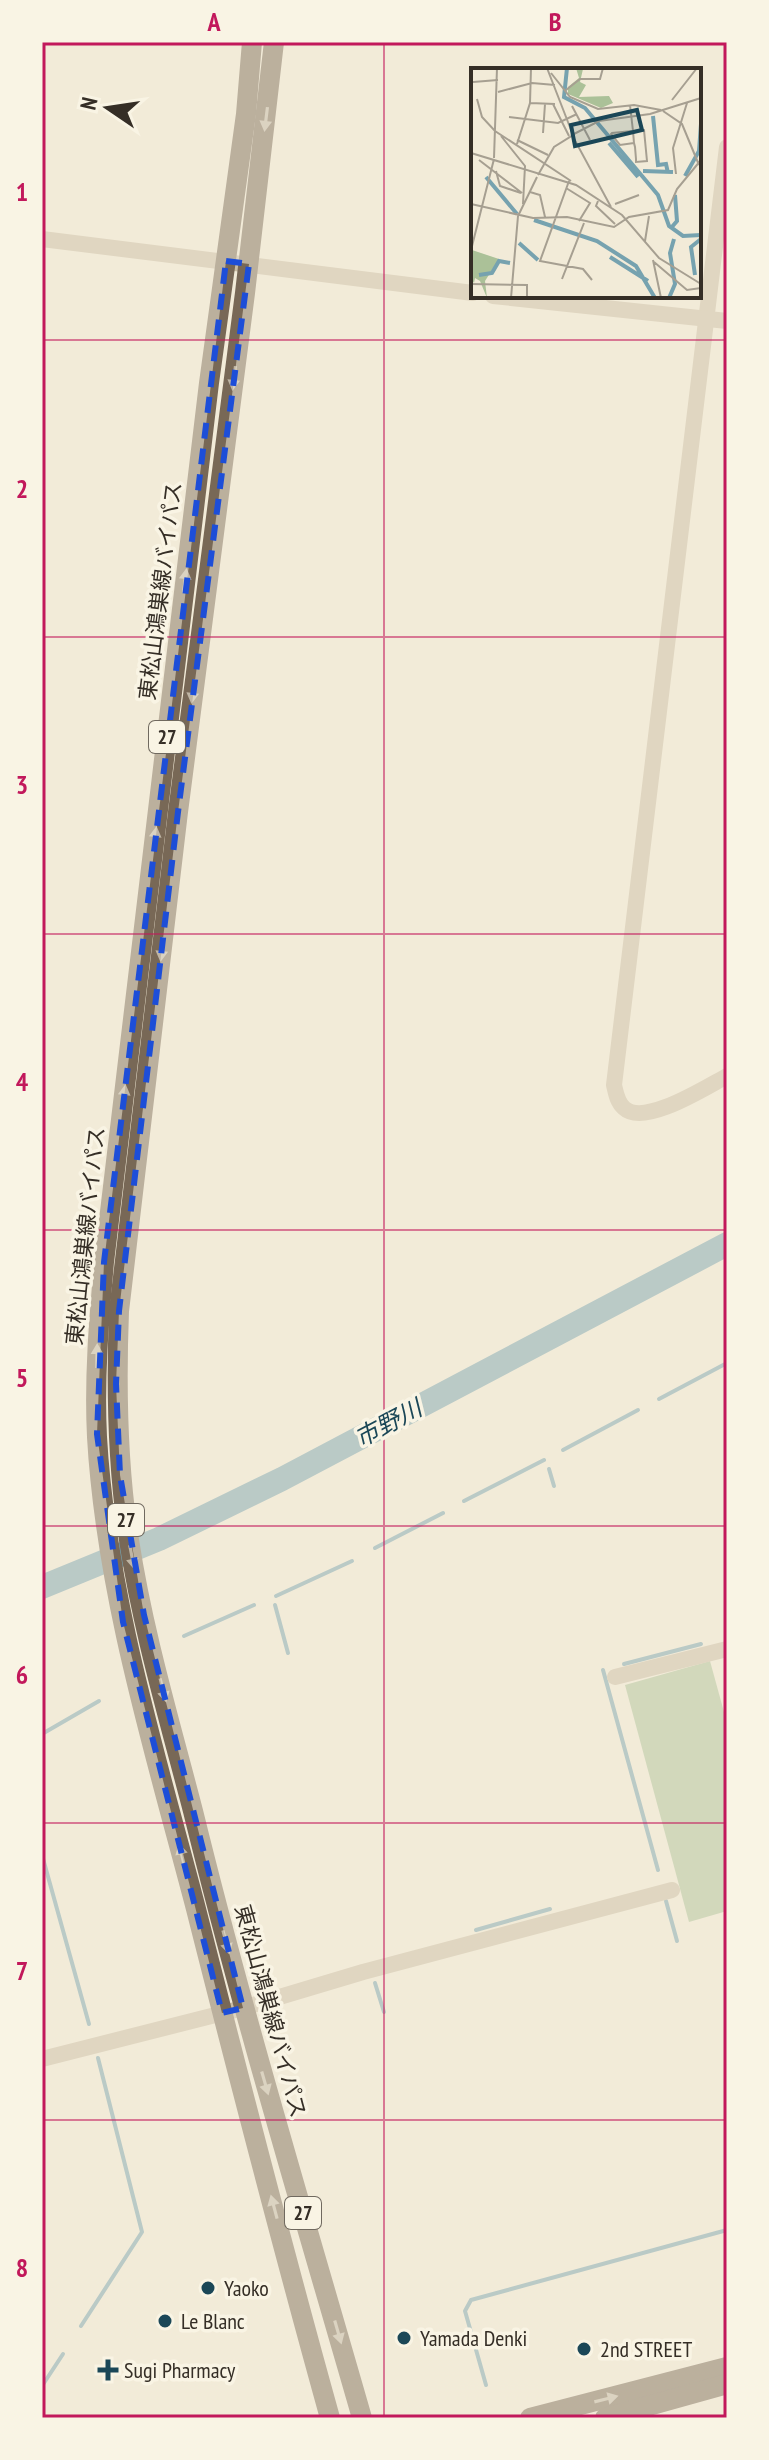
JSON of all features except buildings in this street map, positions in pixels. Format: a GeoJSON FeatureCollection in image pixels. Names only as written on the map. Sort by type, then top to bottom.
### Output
{"type":"FeatureCollection","features":[{"type":"Feature","properties":{"kind":"main road","name":"東松山鴻巣線バイパス"},"geometry":{"type":"LineString","coordinates":[[222,2013],[123,1622],[110,1548],[97,1434],[97,1349],[104,1262],[246,114],[252,42]]}},
{"type":"Feature","properties":{"kind":"main road","name":"東松山鴻巣線バイパス"},"geometry":{"type":"LineString","coordinates":[[274,42],[119,1311],[116,1384],[120,1475],[129,1542],[144,1615],[243,2008],[362,2418]]}},
{"type":"Feature","properties":{"kind":"main road","name":"27"},"geometry":{"type":"LineString","coordinates":[[222,2013],[330,2418]]}},
{"type":"Feature","properties":{"kind":"main road"},"geometry":{"type":"LineString","coordinates":[[530,2418],[727,2367]]}},
{"type":"Feature","properties":{"kind":"main road"},"geometry":{"type":"LineString","coordinates":[[605,2418],[727,2384]]}},
{"type":"Feature","properties":{"kind":"street"},"geometry":{"type":"LineString","coordinates":[[727,147],[614,1085],[625,1110],[642,1115],[662,1109],[727,1076]]}},
{"type":"Feature","properties":{"kind":"street"},"geometry":{"type":"LineString","coordinates":[[42,239],[471,293]]}},
{"type":"Feature","properties":{"kind":"street"},"geometry":{"type":"LineString","coordinates":[[511,298],[727,321]]}},
{"type":"Feature","properties":{"kind":"street"},"geometry":{"type":"LineString","coordinates":[[615,1677],[727,1649]]}},
{"type":"Feature","properties":{"kind":"street"},"geometry":{"type":"LineString","coordinates":[[42,2059],[243,2008],[363,1972],[672,1890]]}},
{"type":"Feature","properties":{"kind":"highlighted area"},"geometry":{"type":"Polygon","coordinates":[[[226,261],[249,264],[178,812],[119,1311],[116,1384],[120,1475],[144,1615],[243,2008],[222,2013],[123,1622],[97,1434],[104,1262],[226,261]]]}},
{"type":"Feature","properties":{"kind":"green space"},"geometry":{"type":"Polygon","coordinates":[[[710,1661],[727,1723],[727,1911],[689,1922],[625,1685],[710,1661]]]}},
{"type":"Feature","properties":{"kind":"waterway","name":"市野川"},"geometry":{"type":"LineString","coordinates":[[42,1587],[159,1539],[282,1479],[727,1244]]}},
{"type":"Feature","properties":{"kind":"waterway"},"geometry":{"type":"LineString","coordinates":[[659,1399],[727,1363]]}},
{"type":"Feature","properties":{"kind":"waterway"},"geometry":{"type":"LineString","coordinates":[[563,1450],[638,1410]]}},
{"type":"Feature","properties":{"kind":"waterway"},"geometry":{"type":"LineString","coordinates":[[464,1501],[544,1460]]}},
{"type":"Feature","properties":{"kind":"waterway"},"geometry":{"type":"LineString","coordinates":[[549,1469],[554,1486]]}},
{"type":"Feature","properties":{"kind":"waterway"},"geometry":{"type":"LineString","coordinates":[[375,1548],[443,1513]]}},
{"type":"Feature","properties":{"kind":"waterway"},"geometry":{"type":"LineString","coordinates":[[276,1596],[352,1561]]}},
{"type":"Feature","properties":{"kind":"waterway"},"geometry":{"type":"LineString","coordinates":[[184,1636],[254,1605]]}},
{"type":"Feature","properties":{"kind":"waterway"},"geometry":{"type":"LineString","coordinates":[[275,1605],[288,1653]]}},
{"type":"Feature","properties":{"kind":"waterway"},"geometry":{"type":"LineString","coordinates":[[624,1664],[701,1644]]}},
{"type":"Feature","properties":{"kind":"waterway"},"geometry":{"type":"LineString","coordinates":[[603,1670],[658,1870]]}},
{"type":"Feature","properties":{"kind":"waterway"},"geometry":{"type":"LineString","coordinates":[[42,1734],[99,1701]]}},
{"type":"Feature","properties":{"kind":"waterway"},"geometry":{"type":"LineString","coordinates":[[42,1855],[89,2024]]}},
{"type":"Feature","properties":{"kind":"waterway"},"geometry":{"type":"LineString","coordinates":[[666,1901],[677,1941]]}},
{"type":"Feature","properties":{"kind":"waterway"},"geometry":{"type":"LineString","coordinates":[[476,1930],[550,1909]]}},
{"type":"Feature","properties":{"kind":"waterway"},"geometry":{"type":"LineString","coordinates":[[375,1983],[384,2012]]}},
{"type":"Feature","properties":{"kind":"waterway"},"geometry":{"type":"LineString","coordinates":[[81,2326],[142,2232],[98,2058]]}},
{"type":"Feature","properties":{"kind":"waterway"},"geometry":{"type":"LineString","coordinates":[[486,2385],[465,2311],[471,2300],[727,2230]]}},
{"type":"Feature","properties":{"kind":"waterway"},"geometry":{"type":"LineString","coordinates":[[42,2386],[63,2354]]}},
{"type":"Feature","properties":{"kind":"waterway"},"geometry":{"type":"LineString","coordinates":[[720,2418],[727,2416]]}},
{"type":"Feature","properties":{"kind":"place","name":"Yaoko"},"geometry":{"type":"Point","coordinates":[208,2288]}},
{"type":"Feature","properties":{"kind":"place","name":"Le Blanc"},"geometry":{"type":"Point","coordinates":[165,2321]}},
{"type":"Feature","properties":{"kind":"place","name":"Yamada Denki"},"geometry":{"type":"Point","coordinates":[404,2338]}},
{"type":"Feature","properties":{"kind":"place","name":"2nd STREET"},"geometry":{"type":"Point","coordinates":[584,2349]}},
{"type":"Feature","properties":{"kind":"place","name":"Sugi Pharmacy"},"geometry":{"type":"Point","coordinates":[108,2370]}}]}
